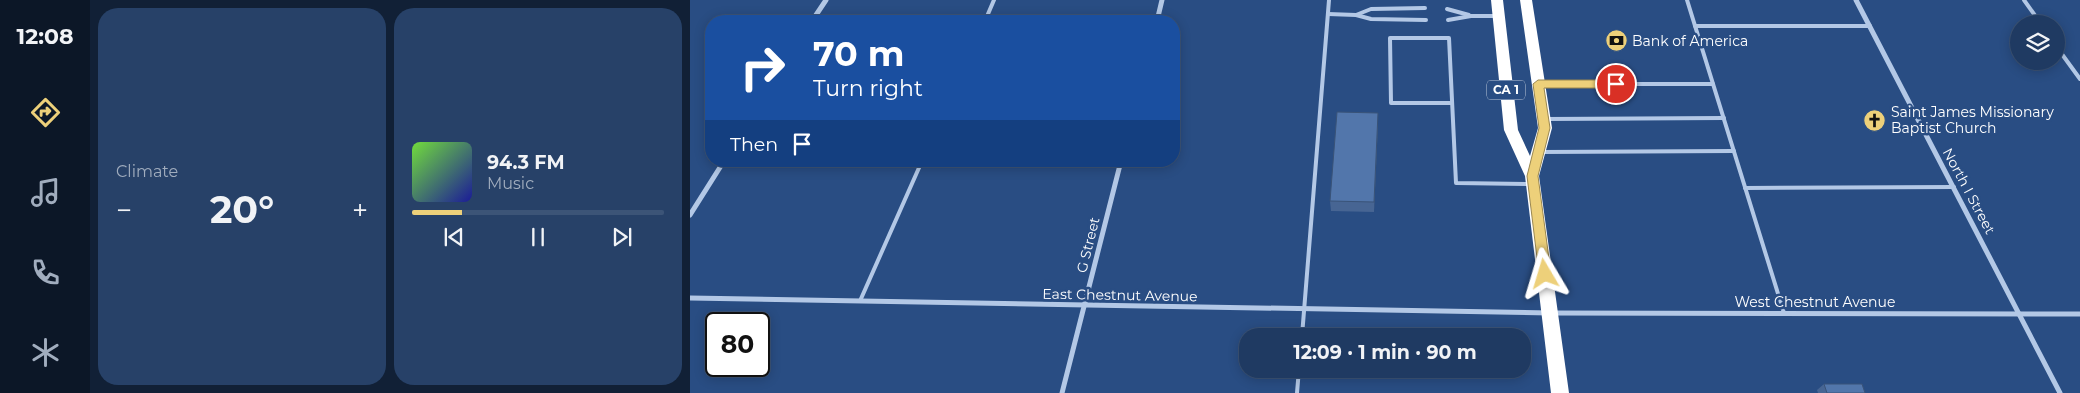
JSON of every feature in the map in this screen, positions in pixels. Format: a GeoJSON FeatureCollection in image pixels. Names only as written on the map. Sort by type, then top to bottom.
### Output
{"type":"FeatureCollection","features":[{"type":"Feature","properties":{"kind":"highway","name":"CA 1"},"geometry":{"type":"LineString","coordinates":[[1497,0],[1510,130],[1533,180]]}},
{"type":"Feature","properties":{"kind":"highway","name":"CA 1"},"geometry":{"type":"LineString","coordinates":[[1526,0],[1545,128],[1533,180],[1560,393]]}},
{"type":"Feature","properties":{"kind":"street"},"geometry":{"type":"LineString","coordinates":[[816,15],[826,0]]}},
{"type":"Feature","properties":{"kind":"street"},"geometry":{"type":"LineString","coordinates":[[1158,15],[1162,0]]}},
{"type":"Feature","properties":{"kind":"street","name":"North I Street"},"geometry":{"type":"LineString","coordinates":[[1856,0],[2060,393]]}},
{"type":"Feature","properties":{"kind":"street"},"geometry":{"type":"LineString","coordinates":[[690,215],[720,167]]}},
{"type":"Feature","properties":{"kind":"street","name":"G Street"},"geometry":{"type":"LineString","coordinates":[[1062,393],[1120,167]]}},
{"type":"Feature","properties":{"kind":"street","name":"East Chestnut Avenue"},"geometry":{"type":"LineString","coordinates":[[690,298],[1550,313]]}},
{"type":"Feature","properties":{"kind":"street","name":"West Chestnut Avenue"},"geometry":{"type":"LineString","coordinates":[[1550,313],[2080,314]]}},
{"type":"Feature","properties":{"kind":"lane"},"geometry":{"type":"LineString","coordinates":[[988,15],[994,0]]}},
{"type":"Feature","properties":{"kind":"lane"},"geometry":{"type":"LineString","coordinates":[[1303,328],[1329,0]]}},
{"type":"Feature","properties":{"kind":"lane"},"geometry":{"type":"LineString","coordinates":[[1687,0],[1784,312]]}},
{"type":"Feature","properties":{"kind":"lane"},"geometry":{"type":"LineString","coordinates":[[2024,0],[2035,15]]}},
{"type":"Feature","properties":{"kind":"lane"},"geometry":{"type":"LineString","coordinates":[[1356,15],[1371,9],[1425,8]]}},
{"type":"Feature","properties":{"kind":"lane"},"geometry":{"type":"LineString","coordinates":[[1447,9],[1471,16]]}},
{"type":"Feature","properties":{"kind":"lane"},"geometry":{"type":"LineString","coordinates":[[1328,14],[1356,15],[1371,19],[1426,20]]}},
{"type":"Feature","properties":{"kind":"lane"},"geometry":{"type":"LineString","coordinates":[[1448,20],[1471,16],[1498,16]]}},
{"type":"Feature","properties":{"kind":"lane"},"geometry":{"type":"LineString","coordinates":[[1695,26],[1870,26]]}},
{"type":"Feature","properties":{"kind":"lane"},"geometry":{"type":"LineString","coordinates":[[1452,102],[1392,103],[1390,38],[1449,38],[1456,183],[1533,180]]}},
{"type":"Feature","properties":{"kind":"lane"},"geometry":{"type":"LineString","coordinates":[[2065,58],[2080,79]]}},
{"type":"Feature","properties":{"kind":"lane"},"geometry":{"type":"LineString","coordinates":[[1538,84],[1713,84]]}},
{"type":"Feature","properties":{"kind":"lane"},"geometry":{"type":"LineString","coordinates":[[1543,119],[1724,118]]}},
{"type":"Feature","properties":{"kind":"lane"},"geometry":{"type":"LineString","coordinates":[[1538,152],[1734,151]]}},
{"type":"Feature","properties":{"kind":"lane"},"geometry":{"type":"LineString","coordinates":[[860,301],[919,167]]}},
{"type":"Feature","properties":{"kind":"lane"},"geometry":{"type":"LineString","coordinates":[[1745,188],[1954,186]]}},
{"type":"Feature","properties":{"kind":"lane"},"geometry":{"type":"LineString","coordinates":[[1297,393],[1298,378]]}},
{"type":"Feature","properties":{"kind":"building"},"geometry":{"type":"Polygon","coordinates":[[[1337,112],[1378,113],[1374,202],[1330,201],[1337,112]]]}},
{"type":"Feature","properties":{"kind":"building"},"geometry":{"type":"Polygon","coordinates":[[[1824,384],[1862,384],[1865,393],[1827,393],[1824,384]]]}},
{"type":"Feature","properties":{"kind":"place","name":"Bank of America"},"geometry":{"type":"Point","coordinates":[1616,41]}},
{"type":"Feature","properties":{"kind":"place","name":"Saint James Missionary Baptist Church"},"geometry":{"type":"Point","coordinates":[1875,120]}},
{"type":"Feature","properties":{"kind":"route"},"geometry":{"type":"LineString","coordinates":[[1545,274],[1532,176],[1545,128],[1538,84],[1616,84]]}}]}
